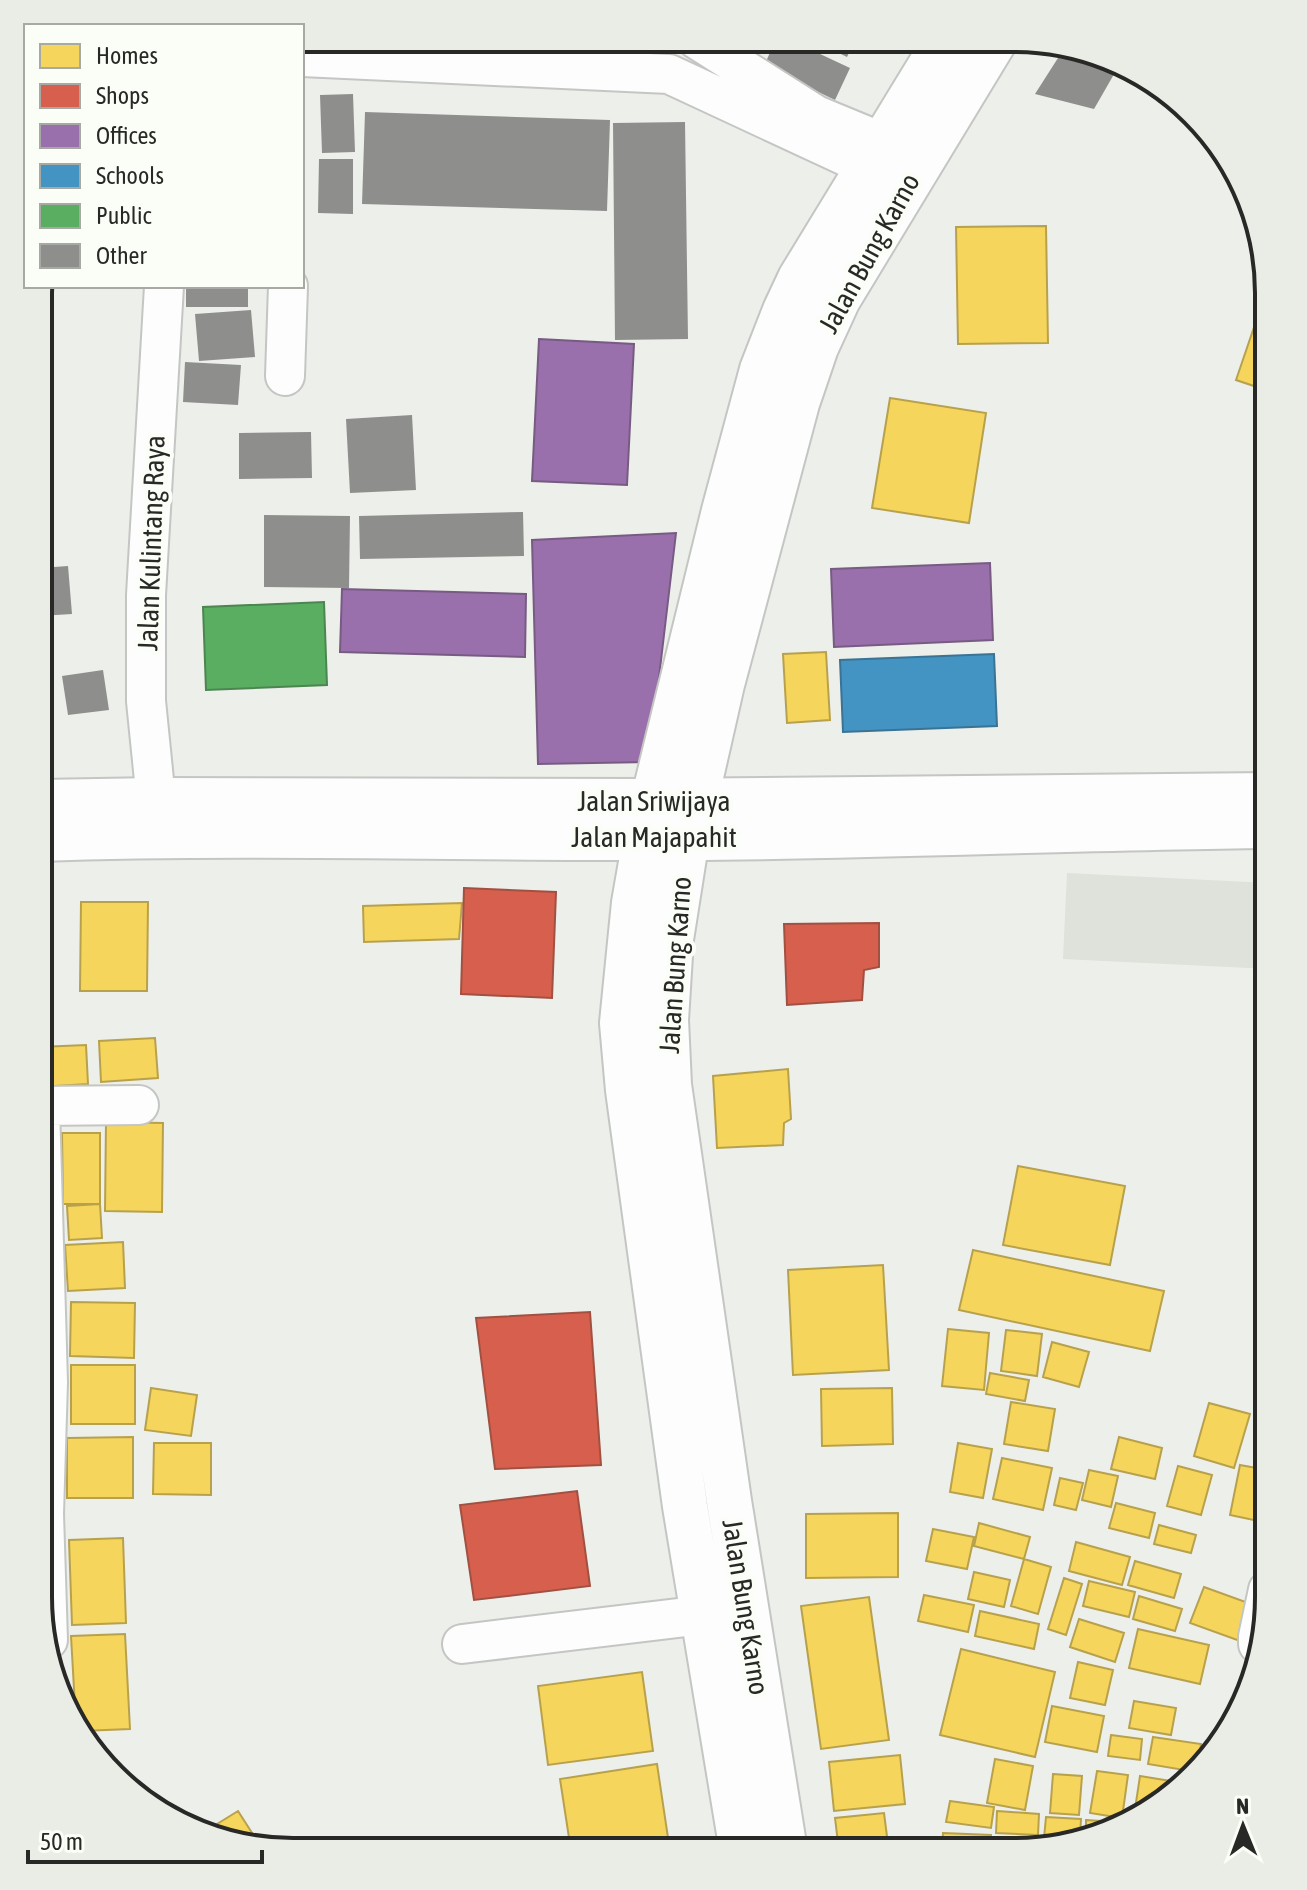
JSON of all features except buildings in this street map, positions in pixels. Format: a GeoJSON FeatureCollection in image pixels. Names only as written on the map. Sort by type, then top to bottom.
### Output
{"type":"FeatureCollection","features":[{"type":"Feature","properties":{"kind":"main road"},"geometry":{"type":"LineString","coordinates":[[740,1838],[685,1506],[628,1090],[622,1023],[634,903],[670,819],[724,511],[762,370],[800,279],[939,52]]}},
{"type":"Feature","properties":{"kind":"main road","name":"Jalan Bung Karno"},"geometry":{"type":"LineString","coordinates":[[783,1838],[729,1501],[669,1085],[666,1020],[671,939],[670,819],[722,684],[797,403],[816,347],[838,299],[988,52]]}},
{"type":"Feature","properties":{"kind":"main road"},"geometry":{"type":"LineString","coordinates":[[800,279],[838,299]]}},
{"type":"Feature","properties":{"kind":"main road","name":"Jalan Sriwijaya"},"geometry":{"type":"LineString","coordinates":[[52,802],[156,800],[670,819],[1255,796]]}},
{"type":"Feature","properties":{"kind":"main road","name":"Jalan Majapahit"},"geometry":{"type":"LineString","coordinates":[[52,839],[670,819],[1123,827],[1255,826]]}},
{"type":"Feature","properties":{"kind":"main road"},"geometry":{"type":"LineString","coordinates":[[685,1506],[729,1501]]}},
{"type":"Feature","properties":{"kind":"street"},"geometry":{"type":"LineString","coordinates":[[669,74],[678,52]]}},
{"type":"Feature","properties":{"kind":"street"},"geometry":{"type":"LineString","coordinates":[[717,52],[876,155]]}},
{"type":"Feature","properties":{"kind":"street"},"geometry":{"type":"LineString","coordinates":[[304,57],[669,74],[814,141],[876,155]]}},
{"type":"Feature","properties":{"kind":"street","name":"Jalan Kulintang Raya"},"geometry":{"type":"LineString","coordinates":[[156,800],[146,701],[146,595],[164,288]]}},
{"type":"Feature","properties":{"kind":"street"},"geometry":{"type":"LineString","coordinates":[[285,376],[288,288]]}},
{"type":"Feature","properties":{"kind":"street"},"geometry":{"type":"LineString","coordinates":[[52,1106],[139,1105]]}},
{"type":"Feature","properties":{"kind":"street"},"geometry":{"type":"LineString","coordinates":[[462,1644],[703,1615]]}},
{"type":"Feature","properties":{"kind":"shaded area"},"geometry":{"type":"Polygon","coordinates":[[[1067,873],[1255,882],[1254,968],[1063,959],[1067,873]]]}}]}
